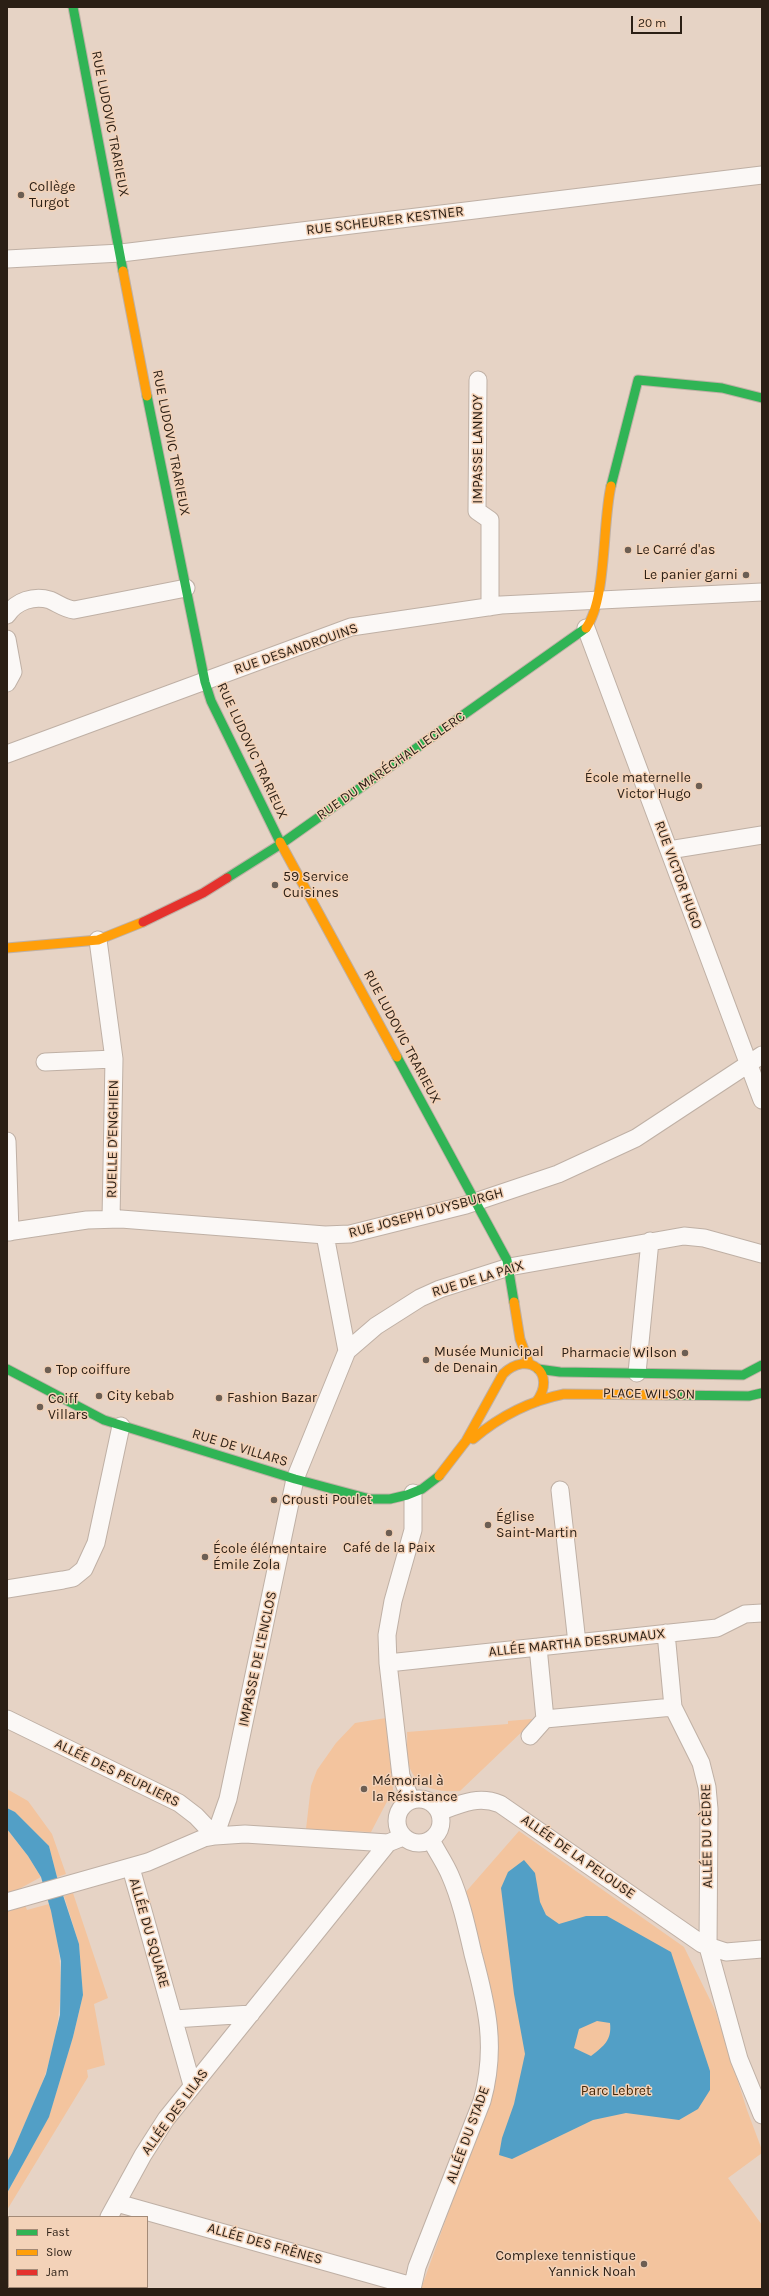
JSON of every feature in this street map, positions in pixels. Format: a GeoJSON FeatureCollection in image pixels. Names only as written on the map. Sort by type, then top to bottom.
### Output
{"type":"FeatureCollection","features":[{"type":"Feature","properties":{"kind":"street","name":"RUE LUDOVIC TRARIEUX"},"geometry":{"type":"LineString","coordinates":[[73,7],[186,588],[205,682],[214,710],[281,844],[474,1202],[503,1252],[509,1267],[520,1339],[529,1363]]}},
{"type":"Feature","properties":{"kind":"street","name":"RUE SCHEURER KESTNER"},"geometry":{"type":"LineString","coordinates":[[7,259],[121,253],[762,175]]}},
{"type":"Feature","properties":{"kind":"street","name":"IMPASSE LANNOY"},"geometry":{"type":"LineString","coordinates":[[478,380],[477,511],[490,520],[490,607]]}},
{"type":"Feature","properties":{"kind":"street","name":"RUE DU MARÉCHAL LECLERC"},"geometry":{"type":"LineString","coordinates":[[7,948],[69,944],[98,940],[124,931],[192,899],[281,844],[586,628],[594,617],[598,600],[607,503],[638,380],[731,389],[762,398]]}},
{"type":"Feature","properties":{"kind":"street"},"geometry":{"type":"LineString","coordinates":[[7,615],[21,602],[33,599],[50,600],[62,607],[74,610],[186,588]]}},
{"type":"Feature","properties":{"kind":"street"},"geometry":{"type":"LineString","coordinates":[[598,600],[762,592]]}},
{"type":"Feature","properties":{"kind":"street","name":"RUE DESANDROUINS"},"geometry":{"type":"LineString","coordinates":[[7,754],[351,627],[490,607],[598,600]]}},
{"type":"Feature","properties":{"kind":"street","name":"RUE VICTOR HUGO"},"geometry":{"type":"LineString","coordinates":[[586,628],[669,850],[755,1060],[762,1100]]}},
{"type":"Feature","properties":{"kind":"street"},"geometry":{"type":"LineString","coordinates":[[7,639],[12,672],[7,683]]}},
{"type":"Feature","properties":{"kind":"street"},"geometry":{"type":"LineString","coordinates":[[669,850],[762,836]]}},
{"type":"Feature","properties":{"kind":"street","name":"RUELLE D'ENGHIEN"},"geometry":{"type":"LineString","coordinates":[[98,940],[114,1059],[111,1219]]}},
{"type":"Feature","properties":{"kind":"street","name":"RUELLE D'ENGHIEN"},"geometry":{"type":"LineString","coordinates":[[45,1062],[114,1059]]}},
{"type":"Feature","properties":{"kind":"street","name":"RUE JOSEPH DUYSBURGH"},"geometry":{"type":"LineString","coordinates":[[8,1232],[87,1220],[111,1219],[325,1235],[350,1234],[474,1202],[558,1174],[636,1138],[755,1060]]}},
{"type":"Feature","properties":{"kind":"street"},"geometry":{"type":"LineString","coordinates":[[7,1141],[8,1232]]}},
{"type":"Feature","properties":{"kind":"street"},"geometry":{"type":"LineString","coordinates":[[325,1235],[347,1351]]}},
{"type":"Feature","properties":{"kind":"street","name":"RUE DE LA PAIX"},"geometry":{"type":"LineString","coordinates":[[295,1479],[347,1351],[376,1326],[420,1298],[440,1289],[509,1267],[676,1237],[694,1237],[762,1254]]}},
{"type":"Feature","properties":{"kind":"street"},"geometry":{"type":"LineString","coordinates":[[637,1372],[650,1241]]}},
{"type":"Feature","properties":{"kind":"street","name":"RUE LUDOVIC TRARIEUX"},"geometry":{"type":"LineString","coordinates":[[513,1359],[520,1339]]}},
{"type":"Feature","properties":{"kind":"street"},"geometry":{"type":"LineString","coordinates":[[460,1451],[513,1359],[518,1362],[529,1363]]}},
{"type":"Feature","properties":{"kind":"street","name":"PLACE WILSON"},"geometry":{"type":"LineString","coordinates":[[529,1363],[538,1369],[560,1372],[637,1372],[762,1376]]}},
{"type":"Feature","properties":{"kind":"street","name":"PLACE WILSON"},"geometry":{"type":"LineString","coordinates":[[743,1375],[762,1365]]}},
{"type":"Feature","properties":{"kind":"street","name":"RUE DE VILLARS"},"geometry":{"type":"LineString","coordinates":[[7,1369],[99,1417],[121,1426],[295,1479],[370,1499],[392,1499],[413,1493],[441,1475],[460,1451]]}},
{"type":"Feature","properties":{"kind":"street"},"geometry":{"type":"LineString","coordinates":[[536,1402],[543,1393],[545,1386],[543,1375],[538,1369]]}},
{"type":"Feature","properties":{"kind":"street"},"geometry":{"type":"LineString","coordinates":[[501,1380],[503,1394]]}},
{"type":"Feature","properties":{"kind":"street","name":"PLACE WILSON"},"geometry":{"type":"LineString","coordinates":[[460,1451],[492,1423],[524,1406],[558,1395],[580,1392],[758,1396]]}},
{"type":"Feature","properties":{"kind":"street"},"geometry":{"type":"LineString","coordinates":[[510,1402],[524,1406]]}},
{"type":"Feature","properties":{"kind":"street"},"geometry":{"type":"LineString","coordinates":[[7,1589],[73,1578],[84,1569],[96,1543],[121,1426]]}},
{"type":"Feature","properties":{"kind":"street","name":"IMPASSE DE L'ENCLOS"},"geometry":{"type":"LineString","coordinates":[[215,1836],[228,1799],[295,1479]]}},
{"type":"Feature","properties":{"kind":"street"},"geometry":{"type":"LineString","coordinates":[[560,1490],[577,1643]]}},
{"type":"Feature","properties":{"kind":"street"},"geometry":{"type":"LineString","coordinates":[[411,1800],[401,1776],[388,1663],[388,1621],[413,1530],[413,1493]]}},
{"type":"Feature","properties":{"kind":"street","name":"ALLÉE MARTHA DESRUMAUX"},"geometry":{"type":"LineString","coordinates":[[388,1663],[717,1628],[739,1616],[762,1613]]}},
{"type":"Feature","properties":{"kind":"street","name":"ALLÉE DU CÈDRE"},"geometry":{"type":"LineString","coordinates":[[666,1633],[673,1707],[701,1763],[707,1788],[709,1809],[708,1947],[739,2060],[749,2089],[762,2115]]}},
{"type":"Feature","properties":{"kind":"street"},"geometry":{"type":"LineString","coordinates":[[538,1647],[545,1719]]}},
{"type":"Feature","properties":{"kind":"street"},"geometry":{"type":"LineString","coordinates":[[530,1736],[545,1719],[673,1707]]}},
{"type":"Feature","properties":{"kind":"street","name":"ALLÉE DES PEUPLIERS"},"geometry":{"type":"LineString","coordinates":[[7,1719],[179,1803],[196,1816],[215,1836]]}},
{"type":"Feature","properties":{"kind":"street"},"geometry":{"type":"LineString","coordinates":[[215,1836],[245,1834],[395,1840],[418,1844],[431,1840],[440,1828],[439,1812],[427,1800],[411,1800],[402,1806],[397,1819],[398,1829],[395,1840]]}},
{"type":"Feature","properties":{"kind":"street","name":"ALLÉE DE LA PELOUSE"},"geometry":{"type":"LineString","coordinates":[[439,1812],[476,1800],[487,1800],[500,1804],[708,1947]]}},
{"type":"Feature","properties":{"kind":"street","name":"ALLÉE DU SQUARE"},"geometry":{"type":"LineString","coordinates":[[192,2085],[131,1868],[204,1838],[215,1836]]}},
{"type":"Feature","properties":{"kind":"street","name":"ALLÉE DES LILAS"},"geometry":{"type":"LineString","coordinates":[[113,2210],[150,2144],[192,2085],[395,1840]]}},
{"type":"Feature","properties":{"kind":"street","name":"ALLÉE DU STADE"},"geometry":{"type":"LineString","coordinates":[[412,2288],[417,2267],[482,2101],[488,2076],[490,2047],[487,2006],[459,1898],[447,1868],[431,1840]]}},
{"type":"Feature","properties":{"kind":"street"},"geometry":{"type":"LineString","coordinates":[[7,1902],[131,1868]]}},
{"type":"Feature","properties":{"kind":"street"},"geometry":{"type":"LineString","coordinates":[[708,1947],[726,1952],[762,1949]]}},
{"type":"Feature","properties":{"kind":"street"},"geometry":{"type":"LineString","coordinates":[[174,2019],[251,2014]]}},
{"type":"Feature","properties":{"kind":"street","name":"ALLÉE DES FRÊNES"},"geometry":{"type":"LineString","coordinates":[[113,2210],[136,2216]]}},
{"type":"Feature","properties":{"kind":"street","name":"ALLÉE DES FRÊNES"},"geometry":{"type":"LineString","coordinates":[[148,2219],[412,2288]]}},
{"type":"Feature","properties":{"kind":"green space"},"geometry":{"type":"Polygon","coordinates":[[[386,1718],[393,1790],[371,1832],[306,1829],[311,1786],[317,1770],[336,1743],[355,1723],[386,1718]]]}},
{"type":"Feature","properties":{"kind":"green space"},"geometry":{"type":"Polygon","coordinates":[[[532,1719],[529,1725],[460,1791],[444,1791],[430,1788],[418,1780],[409,1766],[407,1754],[407,1732],[508,1724],[508,1721],[532,1719]]]}},
{"type":"Feature","properties":{"kind":"green space"},"geometry":{"type":"Polygon","coordinates":[[[7,1789],[28,1801],[52,1834],[66,1874],[57,1877],[49,1846],[15,1812],[7,1808],[7,1789]]]}},
{"type":"Feature","properties":{"kind":"green space"},"geometry":{"type":"Polygon","coordinates":[[[7,1829],[28,1856],[41,1877],[19,1889],[27,1910],[49,1904],[58,1946],[60,1990],[56,2033],[45,2075],[7,2162],[7,1829]]]}},
{"type":"Feature","properties":{"kind":"green space","name":"Parc Lebret"},"geometry":{"type":"Polygon","coordinates":[[[519,1831],[684,1947],[716,2012],[747,2110],[762,2150],[762,2153],[728,2178],[762,2225],[762,2289],[421,2289],[497,2076],[498,2036],[464,1894],[519,1831]]]}},
{"type":"Feature","properties":{"kind":"green space"},"geometry":{"type":"Polygon","coordinates":[[[73,1893],[108,1998],[94,2004],[105,2065],[87,2070],[88,2077],[7,2210],[7,2193],[49,2116],[73,2037],[83,1995],[79,1944],[64,1896],[73,1893]]]}},
{"type":"Feature","properties":{"kind":"water"},"geometry":{"type":"Polygon","coordinates":[[[7,1808],[15,1812],[49,1846],[57,1877],[79,1944],[83,1995],[73,2037],[49,2117],[7,2193],[7,2162],[46,2074],[60,2015],[61,1961],[51,1911],[41,1877],[28,1856],[7,1829],[7,1808]]]}},
{"type":"Feature","properties":{"kind":"water"},"geometry":{"type":"Polygon","coordinates":[[[524,1860],[535,1873],[540,1902],[546,1915],[559,1924],[586,1916],[607,1916],[671,1952],[710,2071],[710,2090],[698,2109],[679,2120],[626,2113],[593,2120],[512,2159],[499,2155],[502,2138],[514,2104],[525,2054],[514,1994],[501,1888],[508,1872],[524,1860]],[[597,2021],[579,2029],[574,2048],[591,2056],[606,2042],[610,2034],[610,2023],[597,2021]]]}},
{"type":"Feature","properties":{"kind":"traffic: fast"},"geometry":{"type":"LineString","coordinates":[[73,7],[123,271]]}},
{"type":"Feature","properties":{"kind":"traffic: fast"},"geometry":{"type":"LineString","coordinates":[[611,486],[638,380],[722,388],[762,398]]}},
{"type":"Feature","properties":{"kind":"traffic: fast"},"geometry":{"type":"LineString","coordinates":[[147,396],[205,682],[211,701],[280,842]]}},
{"type":"Feature","properties":{"kind":"traffic: fast"},"geometry":{"type":"LineString","coordinates":[[227,878],[281,844],[586,628]]}},
{"type":"Feature","properties":{"kind":"traffic: fast"},"geometry":{"type":"LineString","coordinates":[[397,1057],[507,1260],[514,1302]]}},
{"type":"Feature","properties":{"kind":"traffic: fast"},"geometry":{"type":"LineString","coordinates":[[538,1369],[560,1372],[743,1375],[762,1365]]}},
{"type":"Feature","properties":{"kind":"traffic: fast"},"geometry":{"type":"LineString","coordinates":[[7,1369],[104,1420],[295,1479],[370,1499],[390,1499],[407,1495],[422,1489],[439,1476]]}},
{"type":"Feature","properties":{"kind":"traffic: fast"},"geometry":{"type":"LineString","coordinates":[[666,1395],[749,1396],[762,1393]]}},
{"type":"Feature","properties":{"kind":"traffic: slow"},"geometry":{"type":"LineString","coordinates":[[123,271],[147,396]]}},
{"type":"Feature","properties":{"kind":"traffic: slow"},"geometry":{"type":"LineString","coordinates":[[586,628],[593,615],[598,599],[611,486]]}},
{"type":"Feature","properties":{"kind":"traffic: slow"},"geometry":{"type":"LineString","coordinates":[[280,842],[397,1057]]}},
{"type":"Feature","properties":{"kind":"traffic: slow"},"geometry":{"type":"LineString","coordinates":[[7,948],[98,940],[143,922]]}},
{"type":"Feature","properties":{"kind":"traffic: slow"},"geometry":{"type":"LineString","coordinates":[[514,1302],[520,1339],[529,1363]]}},
{"type":"Feature","properties":{"kind":"traffic: slow"},"geometry":{"type":"LineString","coordinates":[[439,1476],[466,1441],[503,1374],[512,1367],[522,1364],[530,1364],[537,1368],[542,1374],[544,1382],[542,1392],[536,1402]]}},
{"type":"Feature","properties":{"kind":"traffic: slow"},"geometry":{"type":"LineString","coordinates":[[473,1439],[504,1416],[516,1410],[527,1405],[564,1394],[666,1395]]}},
{"type":"Feature","properties":{"kind":"traffic: jam"},"geometry":{"type":"LineString","coordinates":[[143,922],[203,893],[227,878]]}},
{"type":"Feature","properties":{"kind":"place","name":"Collège Turgot"},"geometry":{"type":"Point","coordinates":[21,195]}},
{"type":"Feature","properties":{"kind":"place","name":"Le Carré d'as"},"geometry":{"type":"Point","coordinates":[628,550]}},
{"type":"Feature","properties":{"kind":"place","name":"Le panier garni"},"geometry":{"type":"Point","coordinates":[746,575]}},
{"type":"Feature","properties":{"kind":"place","name":"École maternelle Victor Hugo"},"geometry":{"type":"Point","coordinates":[699,786]}},
{"type":"Feature","properties":{"kind":"place","name":"59 Service Cuisines"},"geometry":{"type":"Point","coordinates":[275,885]}},
{"type":"Feature","properties":{"kind":"place","name":"Pharmacie Wilson"},"geometry":{"type":"Point","coordinates":[685,1353]}},
{"type":"Feature","properties":{"kind":"place","name":"Musée Municipal de Denain"},"geometry":{"type":"Point","coordinates":[426,1360]}},
{"type":"Feature","properties":{"kind":"place","name":"Top coiffure"},"geometry":{"type":"Point","coordinates":[48,1370]}},
{"type":"Feature","properties":{"kind":"place","name":"City kebab"},"geometry":{"type":"Point","coordinates":[99,1396]}},
{"type":"Feature","properties":{"kind":"place","name":"Fashion Bazar"},"geometry":{"type":"Point","coordinates":[219,1398]}},
{"type":"Feature","properties":{"kind":"place","name":"Coiff Villars"},"geometry":{"type":"Point","coordinates":[40,1407]}},
{"type":"Feature","properties":{"kind":"place","name":"Crousti Poulet"},"geometry":{"type":"Point","coordinates":[274,1500]}},
{"type":"Feature","properties":{"kind":"place","name":"Église Saint-Martin"},"geometry":{"type":"Point","coordinates":[488,1525]}},
{"type":"Feature","properties":{"kind":"place","name":"Café de la Paix"},"geometry":{"type":"Point","coordinates":[389,1533]}},
{"type":"Feature","properties":{"kind":"place","name":"École élémentaire Émile Zola"},"geometry":{"type":"Point","coordinates":[205,1557]}},
{"type":"Feature","properties":{"kind":"place","name":"Mémorial à la Résistance"},"geometry":{"type":"Point","coordinates":[364,1789]}},
{"type":"Feature","properties":{"kind":"place","name":"Complexe tennistique Yannick Noah"},"geometry":{"type":"Point","coordinates":[644,2264]}}]}
